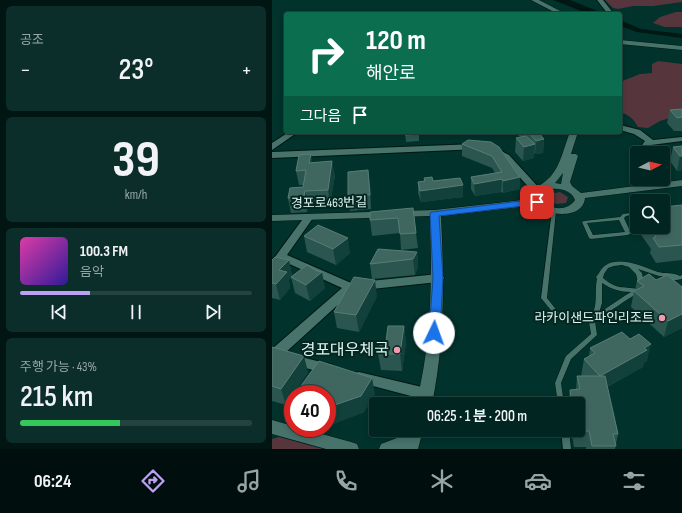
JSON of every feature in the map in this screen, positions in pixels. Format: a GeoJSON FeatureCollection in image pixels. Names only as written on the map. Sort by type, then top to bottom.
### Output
{"type":"FeatureCollection","features":[{"type":"Feature","properties":{"kind":"street"},"geometry":{"type":"LineString","coordinates":[[525,0],[550,12]]}},
{"type":"Feature","properties":{"kind":"street"},"geometry":{"type":"LineString","coordinates":[[534,0],[559,12]]}},
{"type":"Feature","properties":{"kind":"street"},"geometry":{"type":"LineString","coordinates":[[600,0],[609,12]]}},
{"type":"Feature","properties":{"kind":"street"},"geometry":{"type":"LineString","coordinates":[[622,35],[673,47]]}},
{"type":"Feature","properties":{"kind":"street"},"geometry":{"type":"LineString","coordinates":[[622,42],[682,48]]}},
{"type":"Feature","properties":{"kind":"street"},"geometry":{"type":"LineString","coordinates":[[622,48],[642,46],[673,47]]}},
{"type":"Feature","properties":{"kind":"street"},"geometry":{"type":"LineString","coordinates":[[622,128],[636,132],[652,142]]}},
{"type":"Feature","properties":{"kind":"street"},"geometry":{"type":"LineString","coordinates":[[272,147],[291,134]]}},
{"type":"Feature","properties":{"kind":"street"},"geometry":{"type":"LineString","coordinates":[[539,194],[552,183],[556,177],[564,161],[573,134]]}},
{"type":"Feature","properties":{"kind":"street"},"geometry":{"type":"LineString","coordinates":[[580,134],[567,173],[565,182],[568,188],[579,196],[635,186]]}},
{"type":"Feature","properties":{"kind":"street"},"geometry":{"type":"LineString","coordinates":[[645,146],[652,142],[682,139]]}},
{"type":"Feature","properties":{"kind":"street"},"geometry":{"type":"LineString","coordinates":[[272,155],[485,149],[494,150],[506,158],[539,194],[541,206],[554,211],[569,210],[575,208],[578,204],[580,200],[579,196]]}},
{"type":"Feature","properties":{"kind":"street"},"geometry":{"type":"LineString","coordinates":[[670,183],[682,183]]}},
{"type":"Feature","properties":{"kind":"street","name":"경포로463번길"},"geometry":{"type":"LineString","coordinates":[[272,218],[435,213],[539,194],[555,186],[568,188]]}},
{"type":"Feature","properties":{"kind":"street"},"geometry":{"type":"LineString","coordinates":[[425,397],[434,346],[438,278],[435,213]]}},
{"type":"Feature","properties":{"kind":"street"},"geometry":{"type":"LineString","coordinates":[[272,269],[282,257],[308,218]]}},
{"type":"Feature","properties":{"kind":"street"},"geometry":{"type":"LineString","coordinates":[[282,257],[350,287],[438,278]]}},
{"type":"Feature","properties":{"kind":"street"},"geometry":{"type":"LineString","coordinates":[[273,355],[350,287]]}},
{"type":"Feature","properties":{"kind":"street"},"geometry":{"type":"LineString","coordinates":[[273,355],[346,374],[419,397]]}},
{"type":"Feature","properties":{"kind":"street"},"geometry":{"type":"LineString","coordinates":[[276,431],[351,449]]}},
{"type":"Feature","properties":{"kind":"street"},"geometry":{"type":"LineString","coordinates":[[387,449],[403,443],[409,437]]}},
{"type":"Feature","properties":{"kind":"street"},"geometry":{"type":"LineString","coordinates":[[410,449],[413,437]]}},
{"type":"Feature","properties":{"kind":"lane"},"geometry":{"type":"LineString","coordinates":[[554,211],[544,298],[556,313],[569,319],[592,320],[646,286]]}},
{"type":"Feature","properties":{"kind":"lane"},"geometry":{"type":"LineString","coordinates":[[621,218],[628,233],[591,237],[584,222],[621,218],[625,215],[630,215]]}},
{"type":"Feature","properties":{"kind":"lane"},"geometry":{"type":"LineString","coordinates":[[560,397],[558,383],[568,358],[594,335],[592,320],[599,311],[599,277],[605,268],[614,264],[629,264],[659,274],[682,277]]}},
{"type":"Feature","properties":{"kind":"lane"},"geometry":{"type":"LineString","coordinates":[[629,264],[639,273],[642,286],[639,290]]}},
{"type":"Feature","properties":{"kind":"lane"},"geometry":{"type":"LineString","coordinates":[[599,277],[606,284],[615,288],[639,290]]}},
{"type":"Feature","properties":{"kind":"lane"},"geometry":{"type":"LineString","coordinates":[[660,282],[682,277]]}},
{"type":"Feature","properties":{"kind":"lane"},"geometry":{"type":"LineString","coordinates":[[566,437],[567,449]]}},
{"type":"Feature","properties":{"kind":"shaded area"},"geometry":{"type":"Polygon","coordinates":[[[553,0],[570,0],[600,12],[584,12],[553,0]]]}},
{"type":"Feature","properties":{"kind":"shaded area"},"geometry":{"type":"Polygon","coordinates":[[[605,0],[682,0],[682,2],[653,6],[633,6],[618,9],[613,8],[605,0]]]}},
{"type":"Feature","properties":{"kind":"shaded area"},"geometry":{"type":"Polygon","coordinates":[[[676,12],[682,12],[682,27],[665,27],[653,23],[660,17],[676,12]]]}},
{"type":"Feature","properties":{"kind":"shaded area"},"geometry":{"type":"Polygon","coordinates":[[[622,21],[641,29],[682,34],[682,38],[637,32],[622,27],[622,21]]]}},
{"type":"Feature","properties":{"kind":"shaded area"},"geometry":{"type":"Polygon","coordinates":[[[658,61],[682,64],[682,114],[660,121],[648,128],[638,127],[630,117],[622,113],[622,81],[640,74],[652,73],[652,64],[658,61]]]}},
{"type":"Feature","properties":{"kind":"shaded area"},"geometry":{"type":"Polygon","coordinates":[[[560,192],[568,197],[566,203],[556,204],[548,200],[547,197],[549,194],[560,192]]]}},
{"type":"Feature","properties":{"kind":"shaded area"},"geometry":{"type":"Polygon","coordinates":[[[279,437],[323,449],[272,449],[272,439],[279,437]]]}},
{"type":"Feature","properties":{"kind":"building"},"geometry":{"type":"Polygon","coordinates":[[[682,109],[682,117],[677,118],[670,110],[682,109]]]}},
{"type":"Feature","properties":{"kind":"building"},"geometry":{"type":"Polygon","coordinates":[[[530,134],[540,134],[544,139],[536,141],[530,134]]]}},
{"type":"Feature","properties":{"kind":"building"},"geometry":{"type":"Polygon","coordinates":[[[526,136],[535,144],[524,147],[516,138],[526,136]]]}},
{"type":"Feature","properties":{"kind":"building"},"geometry":{"type":"Polygon","coordinates":[[[468,140],[491,142],[499,147],[520,177],[503,181],[502,179],[474,184],[471,177],[502,172],[492,156],[462,144],[468,140]]]}},
{"type":"Feature","properties":{"kind":"building"},"geometry":{"type":"Polygon","coordinates":[[[682,146],[682,156],[680,156],[673,147],[682,146]]]}},
{"type":"Feature","properties":{"kind":"building"},"geometry":{"type":"Polygon","coordinates":[[[311,154],[309,163],[332,161],[328,190],[305,191],[304,197],[288,198],[290,188],[303,187],[306,170],[296,171],[299,155],[311,154]]]}},
{"type":"Feature","properties":{"kind":"building"},"geometry":{"type":"Polygon","coordinates":[[[368,170],[370,195],[348,196],[348,172],[368,170]]]}},
{"type":"Feature","properties":{"kind":"building"},"geometry":{"type":"Polygon","coordinates":[[[432,177],[433,181],[460,178],[463,185],[420,191],[418,182],[425,181],[424,178],[432,177]]]}},
{"type":"Feature","properties":{"kind":"building"},"geometry":{"type":"Polygon","coordinates":[[[682,205],[682,245],[659,247],[653,238],[656,237],[654,234],[670,234],[670,206],[682,205]]]}},
{"type":"Feature","properties":{"kind":"building"},"geometry":{"type":"Polygon","coordinates":[[[413,208],[416,233],[400,234],[398,218],[370,220],[370,212],[413,208]]]}},
{"type":"Feature","properties":{"kind":"building"},"geometry":{"type":"Polygon","coordinates":[[[318,225],[348,238],[333,249],[304,236],[318,225]]]}},
{"type":"Feature","properties":{"kind":"building"},"geometry":{"type":"Polygon","coordinates":[[[378,249],[417,252],[413,259],[370,264],[378,249]]]}},
{"type":"Feature","properties":{"kind":"building"},"geometry":{"type":"Polygon","coordinates":[[[275,257],[289,260],[279,270],[287,272],[276,284],[272,283],[272,260],[275,257]]]}},
{"type":"Feature","properties":{"kind":"building"},"geometry":{"type":"Polygon","coordinates":[[[307,265],[317,271],[322,272],[306,285],[291,277],[307,265]]]}},
{"type":"Feature","properties":{"kind":"building"},"geometry":{"type":"Polygon","coordinates":[[[649,274],[656,280],[667,275],[682,287],[682,314],[668,321],[634,291],[644,286],[637,281],[649,274]]]}},
{"type":"Feature","properties":{"kind":"building"},"geometry":{"type":"Polygon","coordinates":[[[354,277],[375,280],[356,315],[334,312],[354,277]]]}},
{"type":"Feature","properties":{"kind":"building"},"geometry":{"type":"Polygon","coordinates":[[[388,326],[404,326],[400,354],[378,354],[381,341],[386,341],[388,326]]]}},
{"type":"Feature","properties":{"kind":"building"},"geometry":{"type":"Polygon","coordinates":[[[622,332],[630,339],[639,334],[651,344],[644,348],[647,350],[600,376],[584,359],[595,353],[590,348],[622,332]]]}},
{"type":"Feature","properties":{"kind":"building"},"geometry":{"type":"Polygon","coordinates":[[[272,347],[304,356],[281,389],[272,386],[272,347]]]}},
{"type":"Feature","properties":{"kind":"building"},"geometry":{"type":"Polygon","coordinates":[[[319,361],[372,378],[361,396],[336,405],[336,385],[302,385],[319,361]]]}},
{"type":"Feature","properties":{"kind":"building"},"geometry":{"type":"Polygon","coordinates":[[[577,376],[605,376],[618,434],[613,434],[616,446],[592,446],[589,431],[585,431],[585,397],[571,397],[570,390],[580,389],[577,376]]]}},
{"type":"Feature","properties":{"kind":"place","name":"라카이샌드파인리조트"},"geometry":{"type":"Point","coordinates":[662,318]}},
{"type":"Feature","properties":{"kind":"place","name":"경포대우체국"},"geometry":{"type":"Point","coordinates":[397,350]}},
{"type":"Feature","properties":{"kind":"route"},"geometry":{"type":"LineString","coordinates":[[434,333],[438,278],[435,213],[537,202]]}}]}
